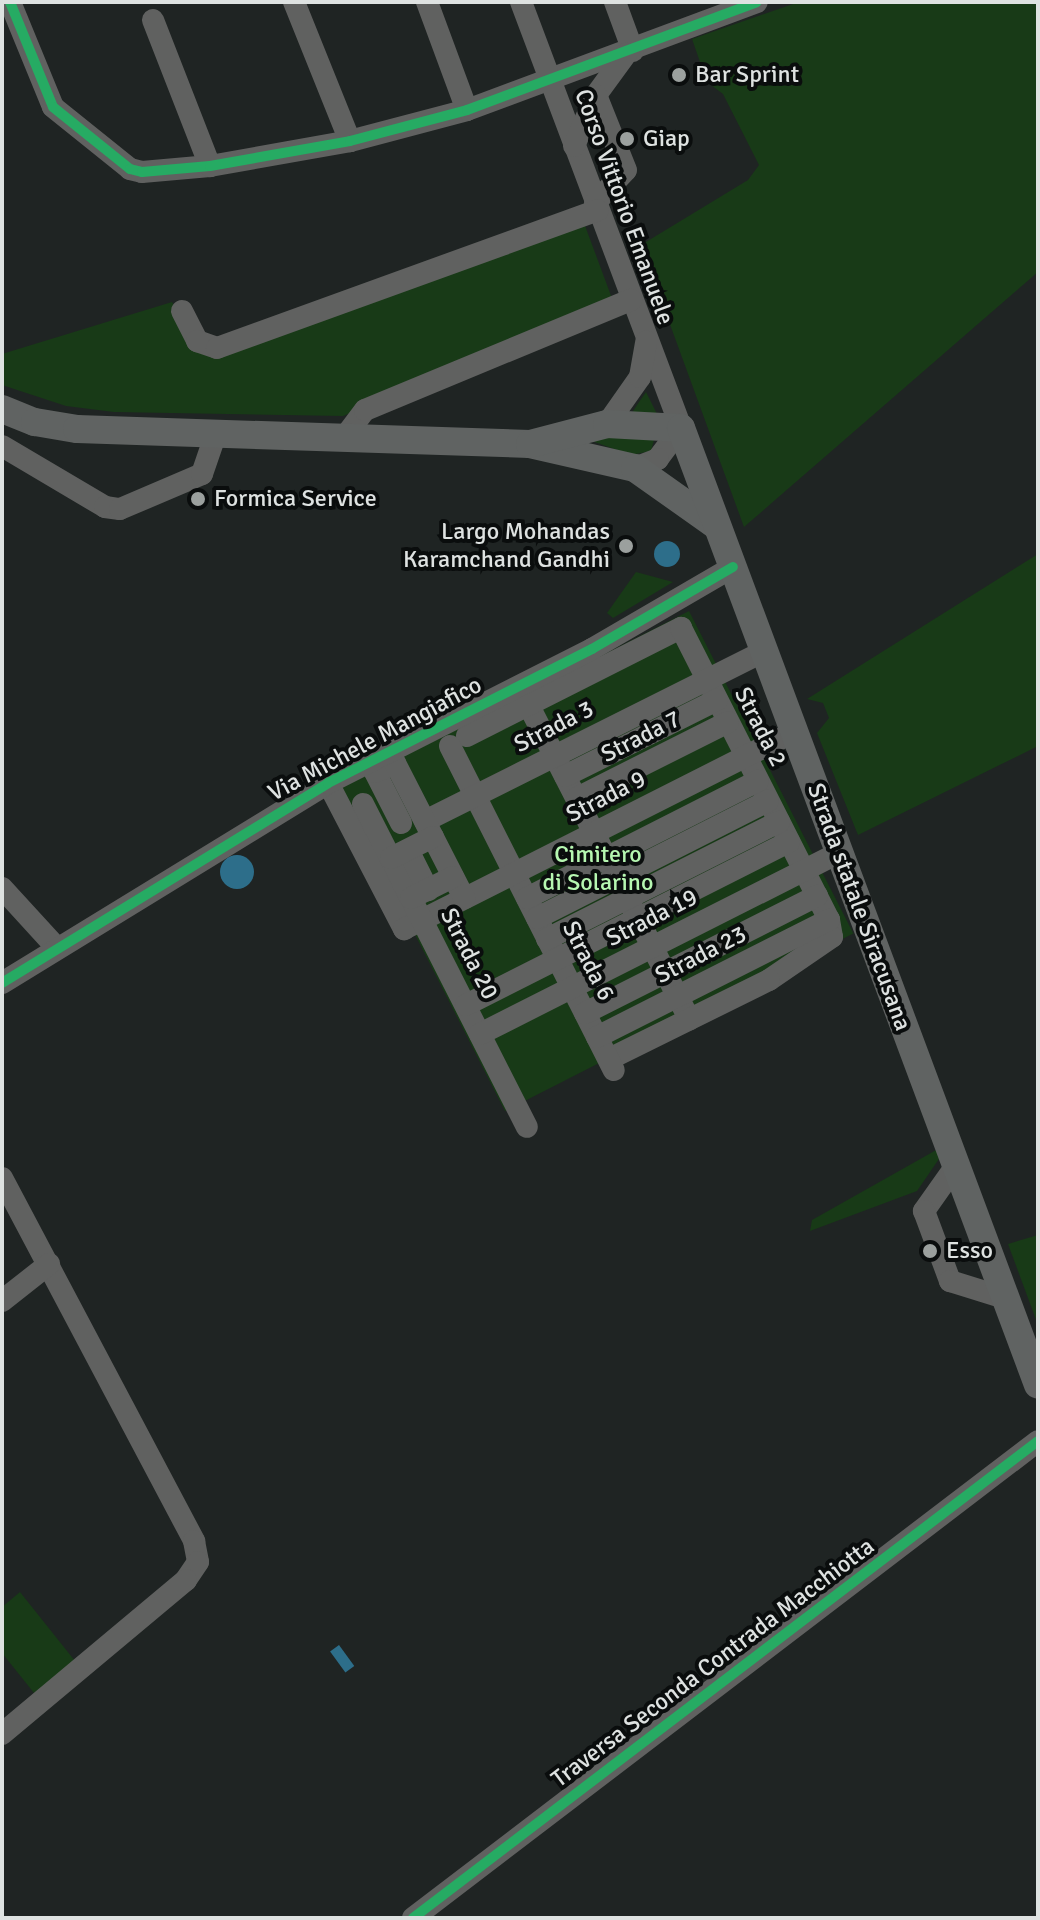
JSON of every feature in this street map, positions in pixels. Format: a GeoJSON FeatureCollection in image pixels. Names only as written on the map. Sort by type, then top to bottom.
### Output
{"type":"FeatureCollection","features":[{"type":"Feature","properties":{"kind":"main road"},"geometry":{"type":"LineString","coordinates":[[2,409],[35,422],[215,436],[530,444],[635,468],[717,526]]}},
{"type":"Feature","properties":{"kind":"main road"},"geometry":{"type":"LineString","coordinates":[[530,444],[607,424],[681,428]]}},
{"type":"Feature","properties":{"kind":"main road","name":"Strada statale Siracusana"},"geometry":{"type":"LineString","coordinates":[[681,428],[1038,1385]]}},
{"type":"Feature","properties":{"kind":"street"},"geometry":{"type":"LineString","coordinates":[[10,2],[53,107],[130,169],[210,166],[350,141],[467,110],[757,2]]}},
{"type":"Feature","properties":{"kind":"street"},"geometry":{"type":"LineString","coordinates":[[294,2],[350,141]]}},
{"type":"Feature","properties":{"kind":"street"},"geometry":{"type":"LineString","coordinates":[[427,2],[467,110]]}},
{"type":"Feature","properties":{"kind":"street","name":"Corso Vittorio Emanuele"},"geometry":{"type":"LineString","coordinates":[[521,2],[681,428]]}},
{"type":"Feature","properties":{"kind":"street"},"geometry":{"type":"LineString","coordinates":[[615,2],[629,52]]}},
{"type":"Feature","properties":{"kind":"street"},"geometry":{"type":"LineString","coordinates":[[153,20],[210,166]]}},
{"type":"Feature","properties":{"kind":"street"},"geometry":{"type":"LineString","coordinates":[[574,146],[596,95],[629,52]]}},
{"type":"Feature","properties":{"kind":"street"},"geometry":{"type":"LineString","coordinates":[[182,311],[197,341],[217,348],[597,206],[626,170],[596,95]]}},
{"type":"Feature","properties":{"kind":"street"},"geometry":{"type":"LineString","coordinates":[[343,439],[365,410],[631,300]]}},
{"type":"Feature","properties":{"kind":"street"},"geometry":{"type":"LineString","coordinates":[[607,424],[640,377],[646,341]]}},
{"type":"Feature","properties":{"kind":"street"},"geometry":{"type":"LineString","coordinates":[[35,422],[3,448],[105,507],[120,509],[202,474],[215,436]]}},
{"type":"Feature","properties":{"kind":"street"},"geometry":{"type":"LineString","coordinates":[[635,468],[658,459],[681,428]]}},
{"type":"Feature","properties":{"kind":"street","name":"Via Michele Mangiafico"},"geometry":{"type":"LineString","coordinates":[[2,983],[56,947],[328,783],[592,649],[733,567]]}},
{"type":"Feature","properties":{"kind":"street","name":"Strada 2"},"geometry":{"type":"LineString","coordinates":[[529,706],[681,628],[817,896],[830,928]]}},
{"type":"Feature","properties":{"kind":"street","name":"Strada 3"},"geometry":{"type":"LineString","coordinates":[[363,804],[379,834],[414,833],[475,796],[560,766],[712,690],[764,651]]}},
{"type":"Feature","properties":{"kind":"street"},"geometry":{"type":"LineString","coordinates":[[529,706],[689,1019],[769,980],[830,928]]}},
{"type":"Feature","properties":{"kind":"street","name":"Strada 6"},"geometry":{"type":"LineString","coordinates":[[529,706],[458,741],[475,796],[552,949],[612,1065],[689,1019]]}},
{"type":"Feature","properties":{"kind":"street","name":"Strada 7"},"geometry":{"type":"LineString","coordinates":[[577,798],[728,722]]}},
{"type":"Feature","properties":{"kind":"street","name":"Strada 9"},"geometry":{"type":"LineString","coordinates":[[413,924],[794,732]]}},
{"type":"Feature","properties":{"kind":"street"},"geometry":{"type":"LineString","coordinates":[[385,767],[434,887],[464,898]]}},
{"type":"Feature","properties":{"kind":"street"},"geometry":{"type":"LineString","coordinates":[[328,783],[413,924]]}},
{"type":"Feature","properties":{"kind":"street"},"geometry":{"type":"LineString","coordinates":[[532,908],[763,791]]}},
{"type":"Feature","properties":{"kind":"street"},"geometry":{"type":"LineString","coordinates":[[466,1005],[552,949],[784,832]]}},
{"type":"Feature","properties":{"kind":"street","name":"Strada 20"},"geometry":{"type":"LineString","coordinates":[[414,833],[434,887],[413,924],[466,1005],[527,1127]]}},
{"type":"Feature","properties":{"kind":"street","name":"Strada 19"},"geometry":{"type":"LineString","coordinates":[[480,1034],[839,853]]}},
{"type":"Feature","properties":{"kind":"street"},"geometry":{"type":"LineString","coordinates":[[2,888],[56,947]]}},
{"type":"Feature","properties":{"kind":"street"},"geometry":{"type":"LineString","coordinates":[[585,1013],[817,896]]}},
{"type":"Feature","properties":{"kind":"street","name":"Strada 23"},"geometry":{"type":"LineString","coordinates":[[597,1037],[677,996],[830,928]]}},
{"type":"Feature","properties":{"kind":"street"},"geometry":{"type":"LineString","coordinates":[[955,1167],[924,1211],[950,1281],[1005,1298]]}},
{"type":"Feature","properties":{"kind":"street"},"geometry":{"type":"LineString","coordinates":[[2,1178],[194,1541],[198,1562],[186,1580],[2,1734]]}},
{"type":"Feature","properties":{"kind":"street"},"geometry":{"type":"LineString","coordinates":[[2,1301],[49,1264]]}},
{"type":"Feature","properties":{"kind":"street","name":"Traversa Seconda Contrada Macchiotta"},"geometry":{"type":"LineString","coordinates":[[413,1918],[1038,1441]]}},
{"type":"Feature","properties":{"kind":"green space"},"geometry":{"type":"Polygon","coordinates":[[[799,2],[1038,2],[1038,272],[744,527],[641,245],[748,180],[759,165],[723,94],[707,82],[692,39],[799,2]]]}},
{"type":"Feature","properties":{"kind":"green space"},"geometry":{"type":"Polygon","coordinates":[[[584,223],[613,301],[343,416],[114,412],[66,406],[2,385],[2,354],[172,302],[199,349],[584,223]]]}},
{"type":"Feature","properties":{"kind":"green space"},"geometry":{"type":"Polygon","coordinates":[[[646,392],[657,414],[630,416],[637,405],[646,392]]]}},
{"type":"Feature","properties":{"kind":"green space"},"geometry":{"type":"Polygon","coordinates":[[[647,433],[655,436],[651,451],[631,455],[589,440],[647,433]]]}},
{"type":"Feature","properties":{"kind":"green space"},"geometry":{"type":"Polygon","coordinates":[[[1038,554],[1038,746],[858,835],[817,733],[829,718],[823,703],[807,699],[1038,554]]]}},
{"type":"Feature","properties":{"kind":"green space"},"geometry":{"type":"Polygon","coordinates":[[[636,572],[673,582],[613,618],[607,613],[636,572]]]}},
{"type":"Feature","properties":{"kind":"green space","name":"Cimitero di Solarino"},"geometry":{"type":"Polygon","coordinates":[[[689,611],[853,934],[505,1111],[341,789],[689,611]]]}},
{"type":"Feature","properties":{"kind":"green space"},"geometry":{"type":"Polygon","coordinates":[[[938,1149],[941,1156],[917,1191],[810,1231],[812,1220],[938,1149]]]}},
{"type":"Feature","properties":{"kind":"green space"},"geometry":{"type":"Polygon","coordinates":[[[1038,1235],[1038,1325],[1008,1244],[1038,1235]]]}},
{"type":"Feature","properties":{"kind":"green space"},"geometry":{"type":"Polygon","coordinates":[[[20,1592],[79,1666],[38,1698],[2,1653],[2,1607],[20,1592]]]}},
{"type":"Feature","properties":{"kind":"water"},"geometry":{"type":"Polygon","coordinates":[[[667,541],[677,544],[680,554],[677,564],[667,567],[657,564],[654,554],[657,544],[667,541]]]}},
{"type":"Feature","properties":{"kind":"water"},"geometry":{"type":"Polygon","coordinates":[[[237,855],[249,860],[254,872],[249,884],[237,889],[225,884],[220,872],[225,860],[237,855]]]}},
{"type":"Feature","properties":{"kind":"water"},"geometry":{"type":"Polygon","coordinates":[[[339,1645],[354,1666],[345,1673],[330,1651],[339,1645]]]}},
{"type":"Feature","properties":{"kind":"cycle path"},"geometry":{"type":"LineString","coordinates":[[10,2],[53,107],[130,169],[142,172],[210,166],[350,141],[467,110],[757,2]]}},
{"type":"Feature","properties":{"kind":"cycle path"},"geometry":{"type":"LineString","coordinates":[[2,983],[328,783],[592,649],[733,567]]}},
{"type":"Feature","properties":{"kind":"cycle path"},"geometry":{"type":"LineString","coordinates":[[413,1918],[1038,1441]]}},
{"type":"Feature","properties":{"kind":"place","name":"Bar Sprint"},"geometry":{"type":"Point","coordinates":[679,75]}},
{"type":"Feature","properties":{"kind":"place","name":"Giap"},"geometry":{"type":"Point","coordinates":[627,139]}},
{"type":"Feature","properties":{"kind":"place","name":"Formica Service"},"geometry":{"type":"Point","coordinates":[198,499]}},
{"type":"Feature","properties":{"kind":"place","name":"Largo Mohandas Karamchand Gandhi"},"geometry":{"type":"Point","coordinates":[626,546]}},
{"type":"Feature","properties":{"kind":"place","name":"Esso"},"geometry":{"type":"Point","coordinates":[930,1251]}}]}
